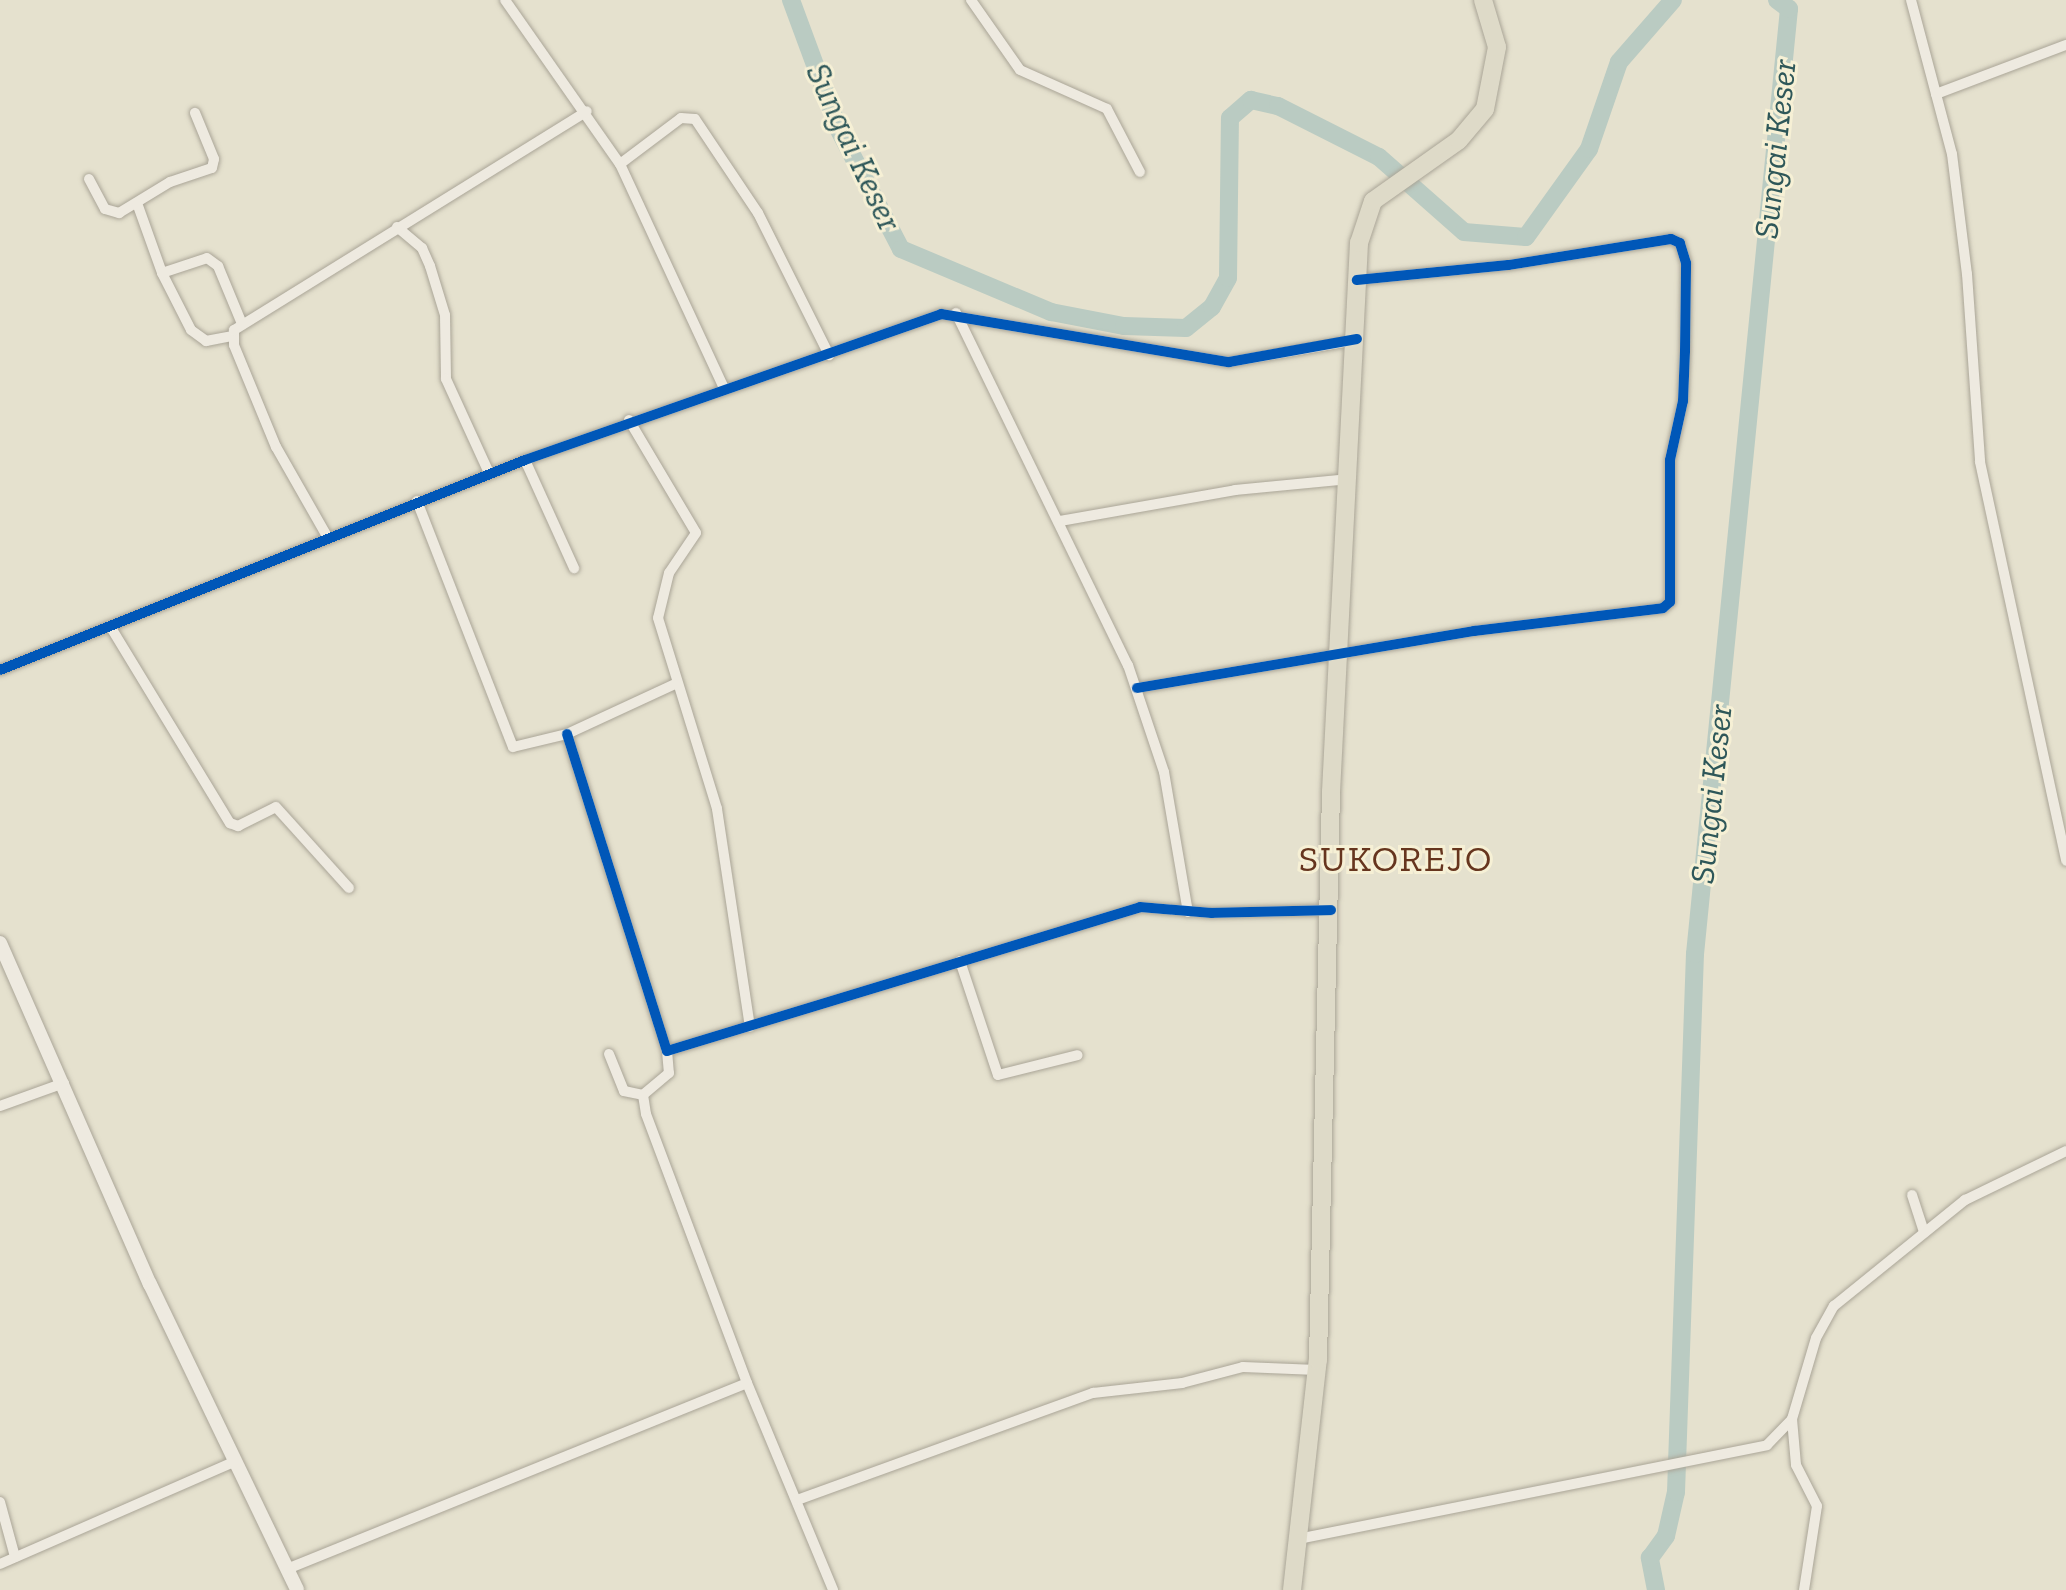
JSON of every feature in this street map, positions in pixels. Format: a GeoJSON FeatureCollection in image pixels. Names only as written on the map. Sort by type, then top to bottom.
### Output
{"type":"FeatureCollection","features":[{"type":"Feature","properties":{"kind":"highway"},"geometry":{"type":"LineString","coordinates":[[1292,1590],[1317,1370],[1337,652],[1351,479],[1357,280],[1362,229],[1373,201],[1432,160],[1473,126],[1492,88],[1497,36],[1483,0]]}},
{"type":"Feature","properties":{"kind":"street"},"geometry":{"type":"LineString","coordinates":[[505,0],[587,111],[620,164],[724,388]]}},
{"type":"Feature","properties":{"kind":"street"},"geometry":{"type":"LineString","coordinates":[[971,0],[1020,70],[1107,109],[1140,172]]}},
{"type":"Feature","properties":{"kind":"street"},"geometry":{"type":"LineString","coordinates":[[1911,0],[1952,154],[1965,259],[1980,462],[2066,861]]}},
{"type":"Feature","properties":{"kind":"street"},"geometry":{"type":"LineString","coordinates":[[1936,94],[2066,45]]}},
{"type":"Feature","properties":{"kind":"street"},"geometry":{"type":"LineString","coordinates":[[137,203],[162,273],[200,338],[232,336],[242,324],[587,111]]}},
{"type":"Feature","properties":{"kind":"street"},"geometry":{"type":"LineString","coordinates":[[89,179],[112,213],[137,203],[170,182],[215,166],[195,113]]}},
{"type":"Feature","properties":{"kind":"street"},"geometry":{"type":"LineString","coordinates":[[620,164],[681,118],[695,119],[758,213],[829,355]]}},
{"type":"Feature","properties":{"kind":"street"},"geometry":{"type":"LineString","coordinates":[[397,227],[422,248],[430,266],[445,315],[446,379],[489,473]]}},
{"type":"Feature","properties":{"kind":"street"},"geometry":{"type":"LineString","coordinates":[[1137,688],[1337,652],[1665,607],[1671,598],[1670,460],[1683,401],[1686,263],[1676,240],[1357,280]]}},
{"type":"Feature","properties":{"kind":"street"},"geometry":{"type":"LineString","coordinates":[[162,273],[207,258],[218,266],[242,324]]}},
{"type":"Feature","properties":{"kind":"street"},"geometry":{"type":"LineString","coordinates":[[956,313],[1060,521],[1137,688],[1164,772],[1188,912]]}},
{"type":"Feature","properties":{"kind":"street"},"geometry":{"type":"LineString","coordinates":[[0,668],[489,473],[629,420],[829,355],[923,318],[956,313],[1229,362],[1357,339]]}},
{"type":"Feature","properties":{"kind":"street"},"geometry":{"type":"LineString","coordinates":[[232,336],[283,461],[328,538]]}},
{"type":"Feature","properties":{"kind":"street"},"geometry":{"type":"LineString","coordinates":[[629,420],[696,533],[659,596],[661,642],[717,809],[750,1027]]}},
{"type":"Feature","properties":{"kind":"street"},"geometry":{"type":"LineString","coordinates":[[525,460],[574,568]]}},
{"type":"Feature","properties":{"kind":"street"},"geometry":{"type":"LineString","coordinates":[[1060,521],[1235,490],[1351,479]]}},
{"type":"Feature","properties":{"kind":"street"},"geometry":{"type":"LineString","coordinates":[[417,501],[510,743],[524,748],[567,734],[675,684]]}},
{"type":"Feature","properties":{"kind":"street"},"geometry":{"type":"LineString","coordinates":[[110,626],[230,823],[238,826],[276,807],[349,888]]}},
{"type":"Feature","properties":{"kind":"street"},"geometry":{"type":"LineString","coordinates":[[567,734],[667,1051],[669,1073],[643,1095]]}},
{"type":"Feature","properties":{"kind":"street"},"geometry":{"type":"LineString","coordinates":[[667,1051],[1140,907],[1188,912],[1331,910]]}},
{"type":"Feature","properties":{"kind":"street"},"geometry":{"type":"LineString","coordinates":[[2,951],[233,1462],[297,1590]]}},
{"type":"Feature","properties":{"kind":"street"},"geometry":{"type":"LineString","coordinates":[[960,961],[998,1075],[1078,1055]]}},
{"type":"Feature","properties":{"kind":"street"},"geometry":{"type":"LineString","coordinates":[[609,1054],[624,1091],[643,1095]]}},
{"type":"Feature","properties":{"kind":"street"},"geometry":{"type":"LineString","coordinates":[[0,1106],[64,1083]]}},
{"type":"Feature","properties":{"kind":"street"},"geometry":{"type":"LineString","coordinates":[[643,1095],[747,1383],[833,1590]]}},
{"type":"Feature","properties":{"kind":"street"},"geometry":{"type":"LineString","coordinates":[[1298,1539],[1651,1468],[1752,1452],[1781,1435],[1792,1419],[1828,1313],[1924,1232],[1983,1189],[2066,1151]]}},
{"type":"Feature","properties":{"kind":"street"},"geometry":{"type":"LineString","coordinates":[[1912,1195],[1924,1232]]}},
{"type":"Feature","properties":{"kind":"street"},"geometry":{"type":"LineString","coordinates":[[797,1500],[1093,1393],[1182,1383],[1243,1367],[1317,1370]]}},
{"type":"Feature","properties":{"kind":"street"},"geometry":{"type":"LineString","coordinates":[[287,1569],[747,1383]]}},
{"type":"Feature","properties":{"kind":"street"},"geometry":{"type":"LineString","coordinates":[[1792,1419],[1796,1465],[1817,1506],[1804,1590]]}},
{"type":"Feature","properties":{"kind":"street"},"geometry":{"type":"LineString","coordinates":[[0,1564],[233,1462]]}},
{"type":"Feature","properties":{"kind":"street"},"geometry":{"type":"LineString","coordinates":[[0,1502],[15,1557]]}},
{"type":"Feature","properties":{"kind":"waterway","name":"Sungai Keser"},"geometry":{"type":"LineString","coordinates":[[791,0],[839,130],[901,249],[1051,312],[1124,326],[1186,328],[1212,307],[1228,278],[1230,118],[1251,100],[1278,106],[1379,157],[1464,232],[1526,237],[1589,149],[1619,62],[1673,0]]}},
{"type":"Feature","properties":{"kind":"waterway","name":"Sungai Keser"},"geometry":{"type":"LineString","coordinates":[[1656,1590],[1650,1558],[1666,1536],[1676,1492],[1695,954],[1789,9],[1777,0]]}},
{"type":"Feature","properties":{"kind":"cycle path"},"geometry":{"type":"LineString","coordinates":[[1137,688],[1474,631],[1663,608],[1670,602],[1670,460],[1683,401],[1685,351],[1686,263],[1680,243],[1671,239],[1508,265],[1357,280]]}},
{"type":"Feature","properties":{"kind":"cycle path"},"geometry":{"type":"LineString","coordinates":[[0,670],[525,460],[941,314],[1229,362],[1357,339]]}},
{"type":"Feature","properties":{"kind":"cycle path"},"geometry":{"type":"LineString","coordinates":[[567,734],[667,1051],[1140,907],[1212,913],[1331,910]]}},
{"type":"Feature","properties":{"kind":"district","name":"SUKOREJO"},"geometry":{"type":"Point","coordinates":[1396,859]}}]}
